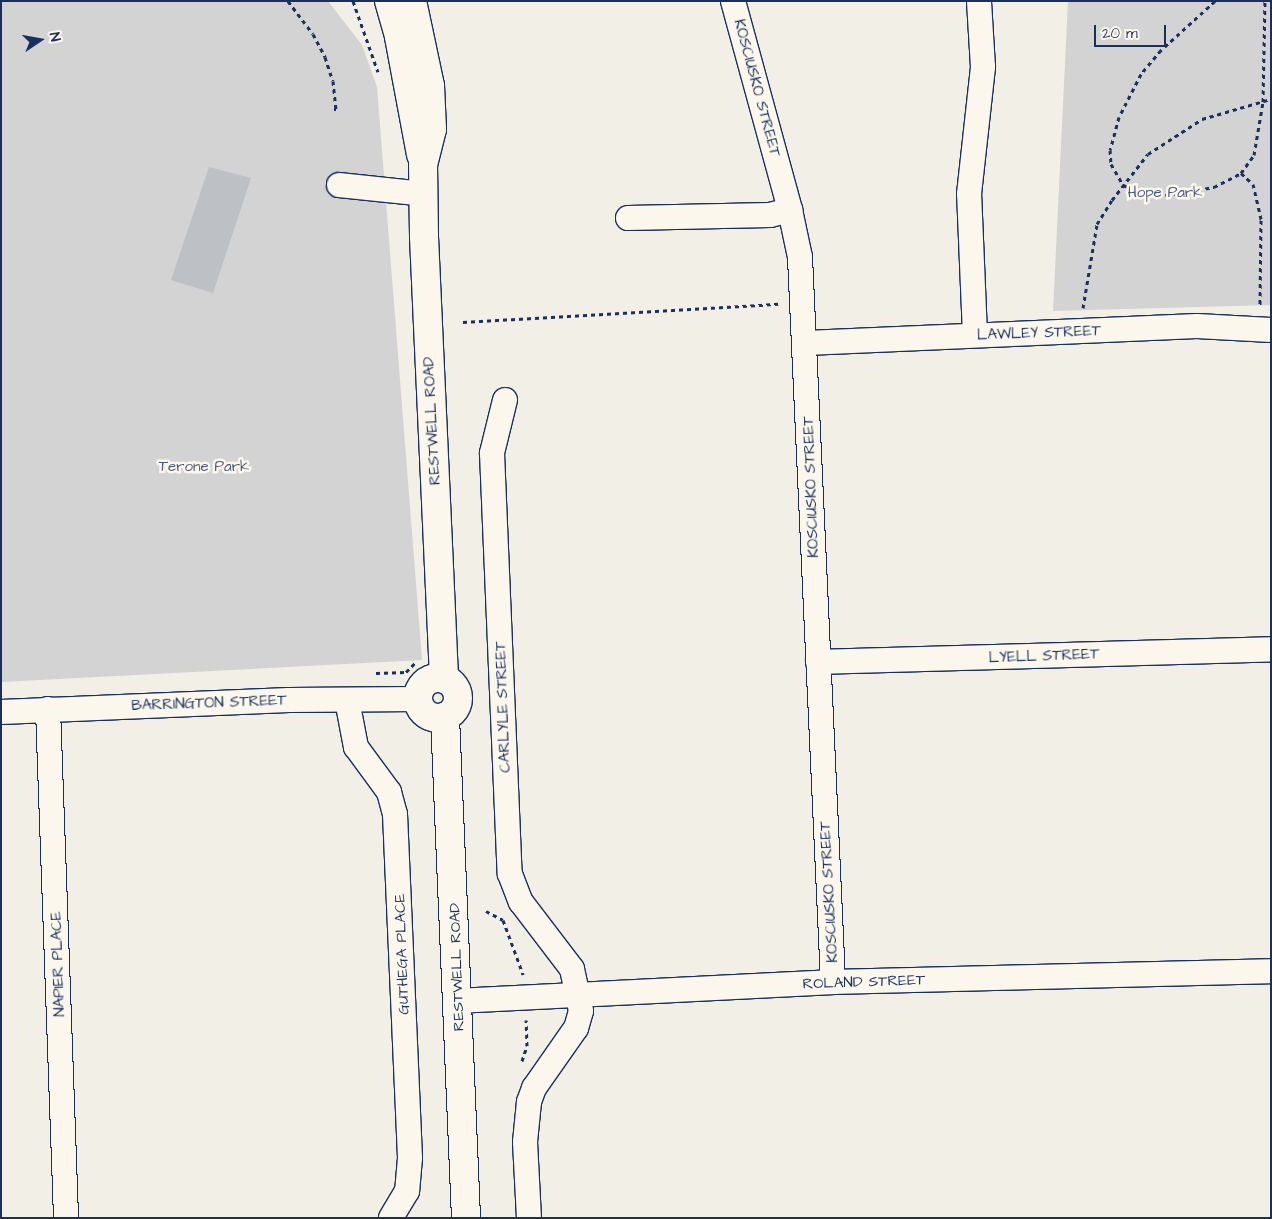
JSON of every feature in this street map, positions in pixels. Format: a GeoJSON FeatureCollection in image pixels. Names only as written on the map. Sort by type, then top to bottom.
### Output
{"type":"FeatureCollection","features":[{"type":"Feature","properties":{"kind":"main road","name":"RESTWELL ROAD"},"geometry":{"type":"LineString","coordinates":[[389,1],[399,37],[414,130],[424,164]]}},
{"type":"Feature","properties":{"kind":"main road","name":"RESTWELL ROAD"},"geometry":{"type":"LineString","coordinates":[[412,1],[430,86],[432,129],[424,164],[424,194],[444,679]]}},
{"type":"Feature","properties":{"kind":"main road"},"geometry":{"type":"LineString","coordinates":[[433,678],[444,679],[454,686],[458,697],[455,709],[445,717],[429,716],[421,709],[418,698],[423,684],[433,678]]}},
{"type":"Feature","properties":{"kind":"main road","name":"RESTWELL ROAD"},"geometry":{"type":"LineString","coordinates":[[445,717],[466,1218]]}},
{"type":"Feature","properties":{"kind":"street","name":"KOSCIUSKO STREET"},"geometry":{"type":"LineString","coordinates":[[733,1],[790,210],[800,257],[806,343],[833,982]]}},
{"type":"Feature","properties":{"kind":"street"},"geometry":{"type":"LineString","coordinates":[[975,336],[969,194],[983,67],[979,1]]}},
{"type":"Feature","properties":{"kind":"street"},"geometry":{"type":"LineString","coordinates":[[339,185],[424,194]]}},
{"type":"Feature","properties":{"kind":"street"},"geometry":{"type":"LineString","coordinates":[[628,218],[770,215],[790,210]]}},
{"type":"Feature","properties":{"kind":"street","name":"LAWLEY STREET"},"geometry":{"type":"LineString","coordinates":[[806,343],[1197,326],[1265,330]]}},
{"type":"Feature","properties":{"kind":"street","name":"CARLYLE STREET"},"geometry":{"type":"LineString","coordinates":[[505,400],[492,452],[510,874],[521,902],[572,969],[580,994],[580,1020],[534,1088],[528,1102],[525,1142],[528,1218]]}},
{"type":"Feature","properties":{"kind":"street","name":"LYELL STREET"},"geometry":{"type":"LineString","coordinates":[[818,662],[1271,649]]}},
{"type":"Feature","properties":{"kind":"street","name":"BARRINGTON STREET"},"geometry":{"type":"LineString","coordinates":[[1,712],[418,698]]}},
{"type":"Feature","properties":{"kind":"street","name":"GUTHEGA PLACE"},"geometry":{"type":"LineString","coordinates":[[347,700],[356,747],[389,792],[395,814],[410,1158],[406,1191],[392,1218]]}},
{"type":"Feature","properties":{"kind":"street","name":"NAPIER PLACE"},"geometry":{"type":"LineString","coordinates":[[48,709],[66,1218]]}},
{"type":"Feature","properties":{"kind":"street","name":"ROLAND STREET"},"geometry":{"type":"LineString","coordinates":[[458,1001],[833,982],[1271,971]]}},
{"type":"Feature","properties":{"kind":"path"},"geometry":{"type":"LineString","coordinates":[[288,1],[325,57],[333,81],[336,109],[334,109]]}},
{"type":"Feature","properties":{"kind":"path"},"geometry":{"type":"LineString","coordinates":[[354,1],[370,55],[382,81]]}},
{"type":"Feature","properties":{"kind":"path"},"geometry":{"type":"LineString","coordinates":[[1215,1],[1161,50],[1142,74],[1119,117],[1110,150],[1111,164],[1123,185],[1141,192],[1166,195],[1214,187],[1241,174],[1254,155],[1263,102],[1267,15],[1265,1]]}},
{"type":"Feature","properties":{"kind":"path"},"geometry":{"type":"LineString","coordinates":[[1079,331],[1097,224],[1123,185],[1148,154],[1202,119],[1271,99]]}},
{"type":"Feature","properties":{"kind":"path"},"geometry":{"type":"LineString","coordinates":[[1241,174],[1254,184],[1261,220],[1265,330]]}},
{"type":"Feature","properties":{"kind":"path"},"geometry":{"type":"LineString","coordinates":[[463,322],[804,303]]}},
{"type":"Feature","properties":{"kind":"path"},"geometry":{"type":"LineString","coordinates":[[486,911],[503,920],[523,970],[527,1046],[521,1063]]}},
{"type":"Feature","properties":{"kind":"green space","name":"Terone Park"},"geometry":{"type":"Polygon","coordinates":[[[1,1],[328,1],[362,45],[377,87],[422,660],[1,682],[1,1]]]}},
{"type":"Feature","properties":{"kind":"green space","name":"Hope Park"},"geometry":{"type":"Polygon","coordinates":[[[1068,1],[1271,1],[1271,305],[1053,311],[1068,1]]]}},
{"type":"Feature","properties":{"kind":"building"},"geometry":{"type":"Polygon","coordinates":[[[209,167],[251,178],[213,293],[171,280],[209,167]]]}}]}
